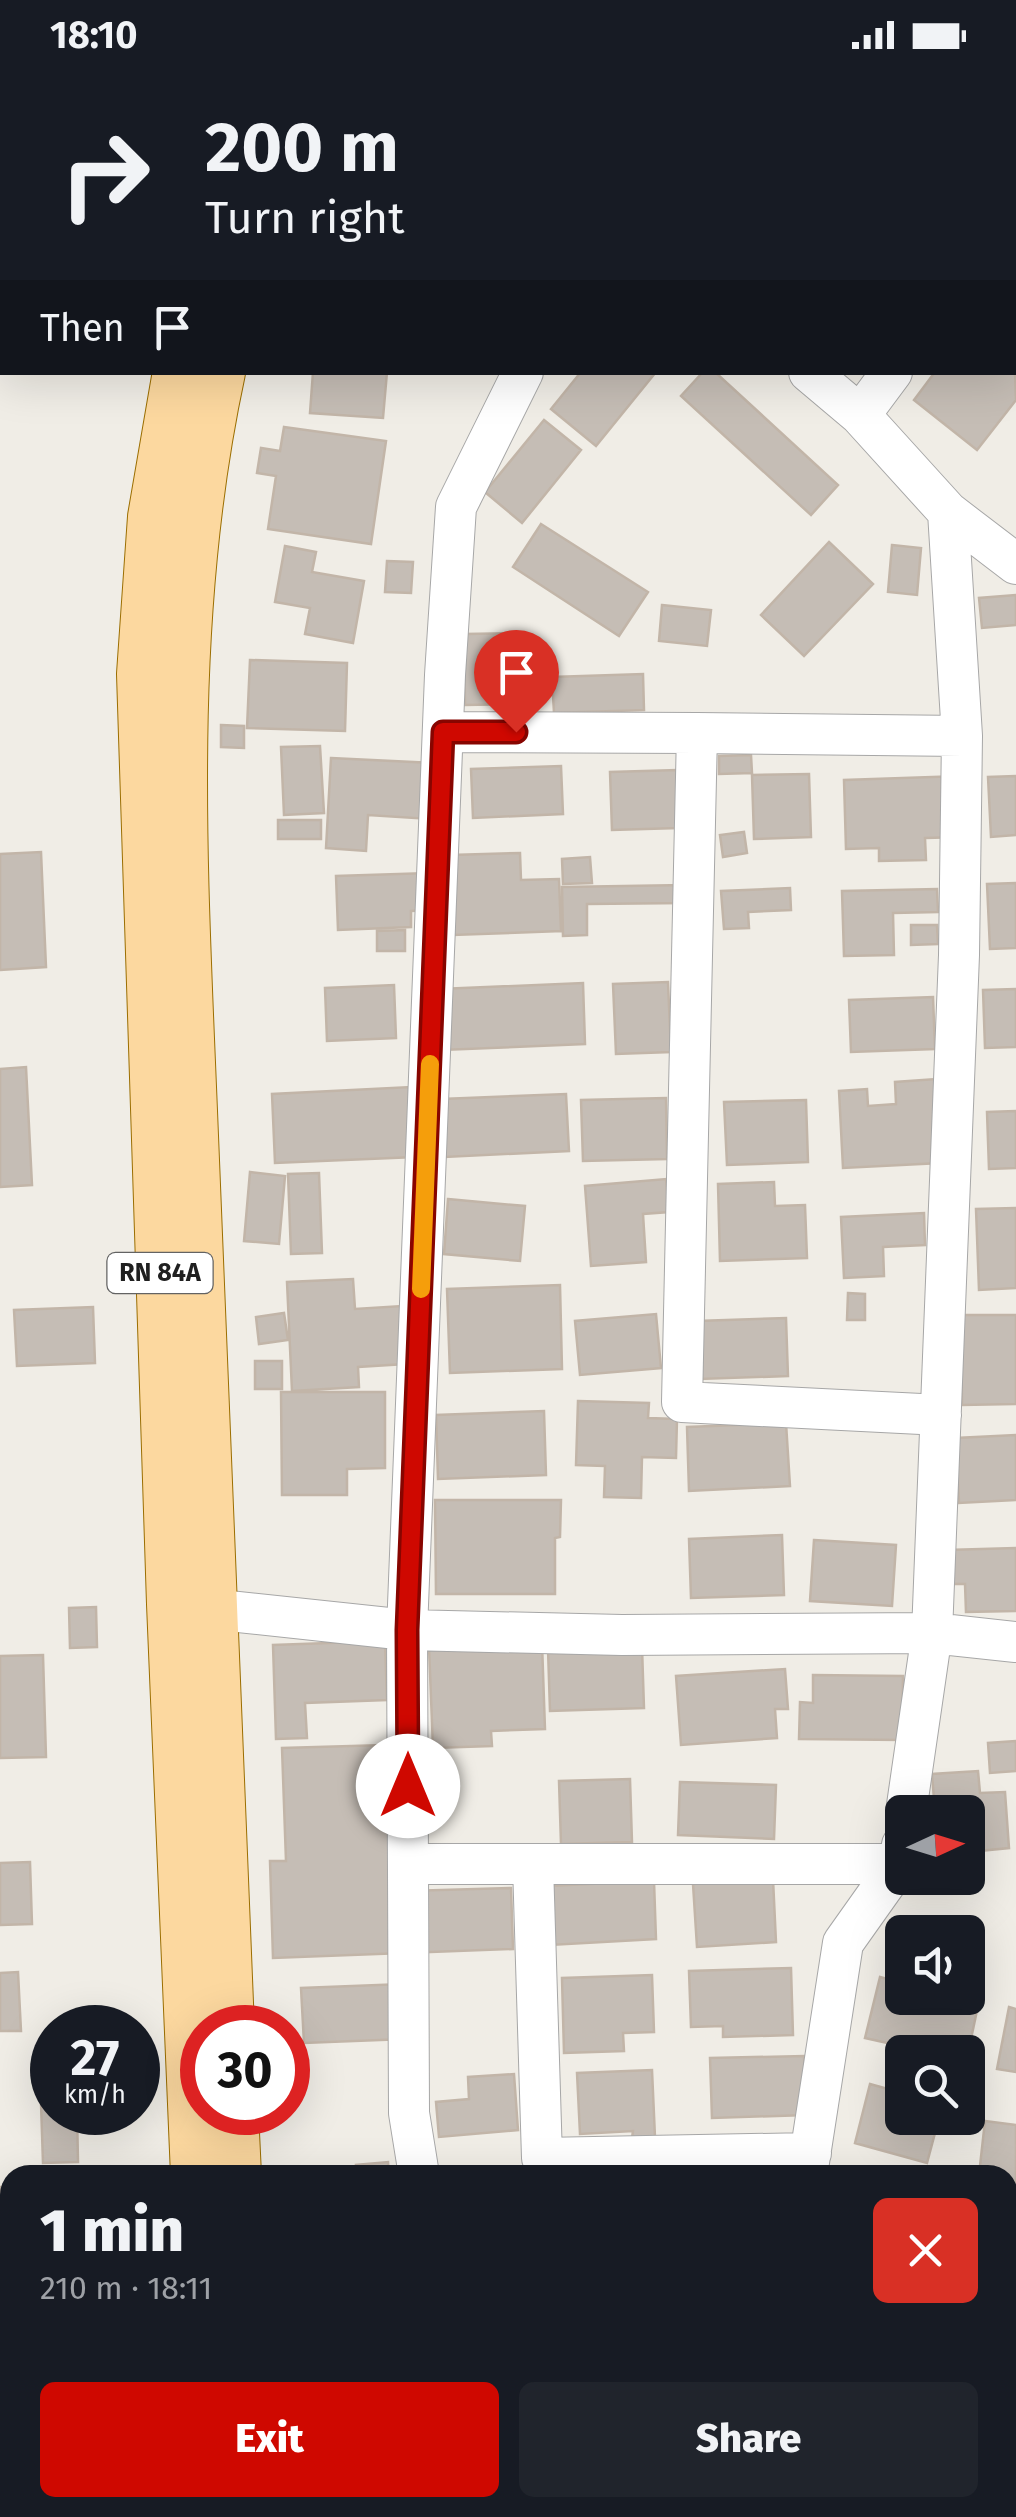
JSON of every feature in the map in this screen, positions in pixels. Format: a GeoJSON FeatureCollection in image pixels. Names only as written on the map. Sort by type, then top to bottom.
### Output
{"type":"FeatureCollection","features":[{"type":"Feature","properties":{"kind":"main road","name":"RN 84A"},"geometry":{"type":"LineString","coordinates":[[177,375],[153,516],[142,674],[191,1607],[228,2005]]}},
{"type":"Feature","properties":{"kind":"main road","name":"RN 84A"},"geometry":{"type":"LineString","coordinates":[[196,2165],[182,673],[206,446],[219,375]]}},
{"type":"Feature","properties":{"kind":"main road"},"geometry":{"type":"LineString","coordinates":[[235,2135],[236,2165]]}},
{"type":"Feature","properties":{"kind":"street"},"geometry":{"type":"LineString","coordinates":[[417,2165],[409,2113],[407,1630],[443,732],[456,508],[521,375]]}},
{"type":"Feature","properties":{"kind":"street"},"geometry":{"type":"LineString","coordinates":[[813,375],[860,415],[948,512],[1016,564]]}},
{"type":"Feature","properties":{"kind":"street"},"geometry":{"type":"LineString","coordinates":[[860,415],[890,375]]}},
{"type":"Feature","properties":{"kind":"street"},"geometry":{"type":"LineString","coordinates":[[908,1795],[932,1633],[959,955],[962,736],[948,512]]}},
{"type":"Feature","properties":{"kind":"street"},"geometry":{"type":"LineString","coordinates":[[443,732],[962,736]]}},
{"type":"Feature","properties":{"kind":"street"},"geometry":{"type":"LineString","coordinates":[[697,733],[682,1402],[941,1414]]}},
{"type":"Feature","properties":{"kind":"street"},"geometry":{"type":"LineString","coordinates":[[191,1607],[407,1630],[622,1635],[932,1633],[1016,1642]]}},
{"type":"Feature","properties":{"kind":"street"},"geometry":{"type":"LineString","coordinates":[[408,1864],[533,1865],[885,1852]]}},
{"type":"Feature","properties":{"kind":"street"},"geometry":{"type":"LineString","coordinates":[[533,1865],[542,2158],[809,2164],[843,1943],[885,1876]]}},
{"type":"Feature","properties":{"kind":"building"},"geometry":{"type":"Polygon","coordinates":[[[313,375],[387,375],[383,418],[310,413],[313,375]]]}},
{"type":"Feature","properties":{"kind":"building"},"geometry":{"type":"Polygon","coordinates":[[[579,375],[654,375],[596,446],[551,409],[579,375]]]}},
{"type":"Feature","properties":{"kind":"building"},"geometry":{"type":"Polygon","coordinates":[[[700,375],[718,375],[838,485],[811,515],[681,396],[700,375]]]}},
{"type":"Feature","properties":{"kind":"building"},"geometry":{"type":"Polygon","coordinates":[[[933,375],[1015,375],[1016,400],[977,450],[914,400],[933,375]]]}},
{"type":"Feature","properties":{"kind":"building"},"geometry":{"type":"Polygon","coordinates":[[[544,420],[581,450],[522,523],[485,492],[544,420]]]}},
{"type":"Feature","properties":{"kind":"building"},"geometry":{"type":"Polygon","coordinates":[[[284,427],[386,441],[371,544],[268,529],[276,476],[257,473],[261,448],[280,451],[284,427]]]}},
{"type":"Feature","properties":{"kind":"building"},"geometry":{"type":"Polygon","coordinates":[[[541,524],[648,592],[619,636],[513,567],[541,524]]]}},
{"type":"Feature","properties":{"kind":"building"},"geometry":{"type":"Polygon","coordinates":[[[829,542],[873,584],[804,656],[761,615],[829,542]]]}},
{"type":"Feature","properties":{"kind":"building"},"geometry":{"type":"Polygon","coordinates":[[[892,545],[921,548],[917,595],[888,592],[892,545]]]}},
{"type":"Feature","properties":{"kind":"building"},"geometry":{"type":"Polygon","coordinates":[[[285,546],[316,552],[312,572],[364,581],[353,643],[305,634],[310,608],[275,602],[285,546]]]}},
{"type":"Feature","properties":{"kind":"building"},"geometry":{"type":"Polygon","coordinates":[[[387,561],[413,562],[411,593],[385,592],[387,561]]]}},
{"type":"Feature","properties":{"kind":"building"},"geometry":{"type":"Polygon","coordinates":[[[1016,595],[1016,625],[982,628],[979,598],[1016,595]]]}},
{"type":"Feature","properties":{"kind":"building"},"geometry":{"type":"Polygon","coordinates":[[[662,605],[711,610],[707,646],[659,641],[662,605]]]}},
{"type":"Feature","properties":{"kind":"building"},"geometry":{"type":"Polygon","coordinates":[[[521,633],[522,704],[465,705],[464,634],[521,633]]]}},
{"type":"Feature","properties":{"kind":"building"},"geometry":{"type":"Polygon","coordinates":[[[250,660],[347,663],[345,731],[247,728],[250,660]]]}},
{"type":"Feature","properties":{"kind":"building"},"geometry":{"type":"Polygon","coordinates":[[[643,674],[644,710],[554,713],[552,677],[643,674]]]}},
{"type":"Feature","properties":{"kind":"building"},"geometry":{"type":"Polygon","coordinates":[[[221,725],[244,726],[244,748],[221,747],[221,725]]]}},
{"type":"Feature","properties":{"kind":"building"},"geometry":{"type":"Polygon","coordinates":[[[320,746],[324,813],[284,815],[281,747],[320,746]]]}},
{"type":"Feature","properties":{"kind":"building"},"geometry":{"type":"Polygon","coordinates":[[[751,755],[752,773],[719,774],[719,756],[751,755]]]}},
{"type":"Feature","properties":{"kind":"building"},"geometry":{"type":"Polygon","coordinates":[[[331,758],[433,763],[430,819],[368,815],[366,851],[326,848],[331,758]]]}},
{"type":"Feature","properties":{"kind":"building"},"geometry":{"type":"Polygon","coordinates":[[[561,766],[563,814],[473,818],[471,769],[561,766]]]}},
{"type":"Feature","properties":{"kind":"building"},"geometry":{"type":"Polygon","coordinates":[[[677,770],[679,828],[612,830],[610,772],[677,770]]]}},
{"type":"Feature","properties":{"kind":"building"},"geometry":{"type":"Polygon","coordinates":[[[809,774],[811,837],[754,839],[752,775],[809,774]]]}},
{"type":"Feature","properties":{"kind":"building"},"geometry":{"type":"Polygon","coordinates":[[[961,776],[962,837],[925,838],[926,860],[879,861],[879,848],[846,849],[844,780],[961,776]]]}},
{"type":"Feature","properties":{"kind":"building"},"geometry":{"type":"Polygon","coordinates":[[[1016,776],[1016,835],[991,837],[988,777],[1016,776]]]}},
{"type":"Feature","properties":{"kind":"building"},"geometry":{"type":"Polygon","coordinates":[[[278,820],[321,820],[321,839],[278,839],[278,820]]]}},
{"type":"Feature","properties":{"kind":"building"},"geometry":{"type":"Polygon","coordinates":[[[744,832],[747,853],[723,857],[720,835],[744,832]]]}},
{"type":"Feature","properties":{"kind":"building"},"geometry":{"type":"Polygon","coordinates":[[[41,852],[46,967],[0,970],[0,854],[41,852]]]}},
{"type":"Feature","properties":{"kind":"building"},"geometry":{"type":"Polygon","coordinates":[[[520,853],[521,880],[559,879],[561,931],[453,935],[451,855],[520,853]]]}},
{"type":"Feature","properties":{"kind":"building"},"geometry":{"type":"Polygon","coordinates":[[[590,857],[592,883],[563,884],[562,859],[590,857]]]}},
{"type":"Feature","properties":{"kind":"building"},"geometry":{"type":"Polygon","coordinates":[[[429,873],[430,910],[411,911],[411,927],[338,930],[336,876],[429,873]]]}},
{"type":"Feature","properties":{"kind":"building"},"geometry":{"type":"Polygon","coordinates":[[[1016,883],[1016,948],[990,949],[987,884],[1016,883]]]}},
{"type":"Feature","properties":{"kind":"building"},"geometry":{"type":"Polygon","coordinates":[[[685,885],[686,903],[587,904],[587,935],[563,936],[562,887],[685,885]]]}},
{"type":"Feature","properties":{"kind":"building"},"geometry":{"type":"Polygon","coordinates":[[[790,888],[791,910],[748,912],[749,928],[724,929],[721,891],[790,888]]]}},
{"type":"Feature","properties":{"kind":"building"},"geometry":{"type":"Polygon","coordinates":[[[937,889],[938,912],[893,913],[894,955],[844,956],[842,891],[937,889]]]}},
{"type":"Feature","properties":{"kind":"building"},"geometry":{"type":"Polygon","coordinates":[[[911,925],[937,925],[938,944],[911,945],[911,925]]]}},
{"type":"Feature","properties":{"kind":"building"},"geometry":{"type":"Polygon","coordinates":[[[405,930],[405,951],[377,951],[377,931],[405,930]]]}},
{"type":"Feature","properties":{"kind":"building"},"geometry":{"type":"Polygon","coordinates":[[[668,982],[671,1052],[616,1054],[613,984],[668,982]]]}},
{"type":"Feature","properties":{"kind":"building"},"geometry":{"type":"Polygon","coordinates":[[[583,983],[585,1044],[442,1050],[440,989],[583,983]]]}},
{"type":"Feature","properties":{"kind":"building"},"geometry":{"type":"Polygon","coordinates":[[[394,985],[396,1038],[327,1041],[325,988],[394,985]]]}},
{"type":"Feature","properties":{"kind":"building"},"geometry":{"type":"Polygon","coordinates":[[[1016,989],[1016,1047],[985,1048],[983,990],[1016,989]]]}},
{"type":"Feature","properties":{"kind":"building"},"geometry":{"type":"Polygon","coordinates":[[[933,997],[935,1049],[851,1052],[849,1000],[933,997]]]}},
{"type":"Feature","properties":{"kind":"building"},"geometry":{"type":"Polygon","coordinates":[[[26,1067],[32,1185],[0,1187],[0,1069],[26,1067]]]}},
{"type":"Feature","properties":{"kind":"building"},"geometry":{"type":"Polygon","coordinates":[[[936,1079],[940,1163],[843,1168],[839,1091],[867,1089],[868,1106],[896,1104],[895,1082],[936,1079]]]}},
{"type":"Feature","properties":{"kind":"building"},"geometry":{"type":"Polygon","coordinates":[[[411,1087],[415,1157],[275,1163],[272,1094],[411,1087]]]}},
{"type":"Feature","properties":{"kind":"building"},"geometry":{"type":"Polygon","coordinates":[[[566,1094],[569,1151],[445,1157],[442,1099],[566,1094]]]}},
{"type":"Feature","properties":{"kind":"building"},"geometry":{"type":"Polygon","coordinates":[[[666,1098],[667,1159],[583,1161],[581,1100],[666,1098]]]}},
{"type":"Feature","properties":{"kind":"building"},"geometry":{"type":"Polygon","coordinates":[[[806,1100],[808,1162],[727,1165],[724,1102],[806,1100]]]}},
{"type":"Feature","properties":{"kind":"building"},"geometry":{"type":"Polygon","coordinates":[[[1016,1111],[1016,1168],[989,1169],[987,1112],[1016,1111]]]}},
{"type":"Feature","properties":{"kind":"building"},"geometry":{"type":"Polygon","coordinates":[[[250,1172],[285,1176],[279,1244],[244,1241],[250,1172]]]}},
{"type":"Feature","properties":{"kind":"building"},"geometry":{"type":"Polygon","coordinates":[[[319,1173],[322,1253],[291,1254],[288,1174],[319,1173]]]}},
{"type":"Feature","properties":{"kind":"building"},"geometry":{"type":"Polygon","coordinates":[[[666,1179],[669,1212],[643,1214],[646,1262],[591,1266],[585,1186],[666,1179]]]}},
{"type":"Feature","properties":{"kind":"building"},"geometry":{"type":"Polygon","coordinates":[[[774,1182],[775,1206],[805,1205],[807,1258],[720,1261],[718,1184],[774,1182]]]}},
{"type":"Feature","properties":{"kind":"building"},"geometry":{"type":"Polygon","coordinates":[[[448,1199],[525,1206],[520,1261],[444,1254],[448,1199]]]}},
{"type":"Feature","properties":{"kind":"building"},"geometry":{"type":"Polygon","coordinates":[[[1016,1208],[1016,1288],[979,1290],[976,1209],[1016,1208]]]}},
{"type":"Feature","properties":{"kind":"building"},"geometry":{"type":"Polygon","coordinates":[[[924,1213],[925,1245],[883,1247],[884,1276],[844,1278],[841,1217],[924,1213]]]}},
{"type":"Feature","properties":{"kind":"building"},"geometry":{"type":"Polygon","coordinates":[[[353,1279],[355,1309],[402,1306],[405,1364],[358,1367],[359,1387],[292,1391],[287,1282],[353,1279]]]}},
{"type":"Feature","properties":{"kind":"building"},"geometry":{"type":"Polygon","coordinates":[[[560,1285],[562,1369],[450,1373],[447,1289],[560,1285]]]}},
{"type":"Feature","properties":{"kind":"building"},"geometry":{"type":"Polygon","coordinates":[[[848,1293],[865,1294],[865,1320],[847,1320],[848,1293]]]}},
{"type":"Feature","properties":{"kind":"building"},"geometry":{"type":"Polygon","coordinates":[[[93,1307],[95,1363],[17,1366],[14,1310],[93,1307]]]}},
{"type":"Feature","properties":{"kind":"building"},"geometry":{"type":"Polygon","coordinates":[[[284,1313],[288,1340],[259,1344],[256,1317],[284,1313]]]}},
{"type":"Feature","properties":{"kind":"building"},"geometry":{"type":"Polygon","coordinates":[[[656,1314],[661,1368],[580,1375],[575,1321],[656,1314]]]}},
{"type":"Feature","properties":{"kind":"building"},"geometry":{"type":"Polygon","coordinates":[[[961,1315],[1016,1315],[1016,1404],[962,1405],[961,1315]]]}},
{"type":"Feature","properties":{"kind":"building"},"geometry":{"type":"Polygon","coordinates":[[[786,1318],[788,1376],[699,1379],[697,1321],[786,1318]]]}},
{"type":"Feature","properties":{"kind":"building"},"geometry":{"type":"Polygon","coordinates":[[[255,1361],[282,1361],[282,1389],[255,1389],[255,1361]]]}},
{"type":"Feature","properties":{"kind":"building"},"geometry":{"type":"Polygon","coordinates":[[[281,1392],[385,1392],[385,1468],[347,1469],[347,1495],[282,1495],[281,1392]]]}},
{"type":"Feature","properties":{"kind":"building"},"geometry":{"type":"Polygon","coordinates":[[[578,1401],[649,1403],[648,1418],[677,1419],[676,1458],[642,1457],[641,1498],[604,1497],[605,1466],[576,1465],[578,1401]]]}},
{"type":"Feature","properties":{"kind":"building"},"geometry":{"type":"Polygon","coordinates":[[[544,1411],[546,1475],[438,1479],[436,1415],[544,1411]]]}},
{"type":"Feature","properties":{"kind":"building"},"geometry":{"type":"Polygon","coordinates":[[[786,1423],[790,1486],[689,1491],[687,1427],[786,1423]]]}},
{"type":"Feature","properties":{"kind":"building"},"geometry":{"type":"Polygon","coordinates":[[[1016,1435],[1016,1500],[959,1503],[956,1438],[1016,1435]]]}},
{"type":"Feature","properties":{"kind":"building"},"geometry":{"type":"Polygon","coordinates":[[[435,1500],[561,1500],[560,1537],[555,1538],[555,1594],[436,1594],[435,1500]]]}},
{"type":"Feature","properties":{"kind":"building"},"geometry":{"type":"Polygon","coordinates":[[[782,1535],[784,1595],[691,1598],[689,1539],[782,1535]]]}},
{"type":"Feature","properties":{"kind":"building"},"geometry":{"type":"Polygon","coordinates":[[[814,1540],[896,1545],[892,1606],[810,1601],[814,1540]]]}},
{"type":"Feature","properties":{"kind":"building"},"geometry":{"type":"Polygon","coordinates":[[[1016,1548],[1016,1611],[966,1612],[965,1584],[948,1584],[947,1550],[1016,1548]]]}},
{"type":"Feature","properties":{"kind":"building"},"geometry":{"type":"Polygon","coordinates":[[[96,1607],[97,1647],[70,1648],[69,1608],[96,1607]]]}},
{"type":"Feature","properties":{"kind":"building"},"geometry":{"type":"Polygon","coordinates":[[[385,1641],[387,1700],[305,1703],[307,1738],[276,1739],[273,1645],[385,1641]]]}},
{"type":"Feature","properties":{"kind":"building"},"geometry":{"type":"Polygon","coordinates":[[[542,1643],[545,1729],[491,1731],[492,1746],[433,1748],[429,1647],[542,1643]]]}},
{"type":"Feature","properties":{"kind":"building"},"geometry":{"type":"Polygon","coordinates":[[[642,1647],[644,1708],[550,1711],[548,1649],[642,1647]]]}},
{"type":"Feature","properties":{"kind":"building"},"geometry":{"type":"Polygon","coordinates":[[[43,1655],[46,1757],[0,1758],[0,1656],[43,1655]]]}},
{"type":"Feature","properties":{"kind":"building"},"geometry":{"type":"Polygon","coordinates":[[[785,1669],[788,1709],[775,1709],[777,1738],[681,1745],[676,1676],[785,1669]]]}},
{"type":"Feature","properties":{"kind":"building"},"geometry":{"type":"Polygon","coordinates":[[[813,1675],[903,1676],[902,1740],[799,1739],[800,1702],[813,1703],[813,1675]]]}},
{"type":"Feature","properties":{"kind":"building"},"geometry":{"type":"Polygon","coordinates":[[[1016,1741],[1016,1771],[990,1773],[988,1743],[1016,1741]]]}},
{"type":"Feature","properties":{"kind":"building"},"geometry":{"type":"Polygon","coordinates":[[[385,1745],[386,1772],[407,1891],[511,1888],[513,1949],[273,1958],[270,1861],[286,1861],[282,1748],[385,1745]]]}},
{"type":"Feature","properties":{"kind":"building"},"geometry":{"type":"Polygon","coordinates":[[[978,1771],[980,1793],[1005,1792],[1009,1848],[985,1850],[985,1795],[934,1795],[932,1774],[978,1771]]]}},
{"type":"Feature","properties":{"kind":"building"},"geometry":{"type":"Polygon","coordinates":[[[630,1779],[632,1842],[561,1844],[559,1781],[630,1779]]]}},
{"type":"Feature","properties":{"kind":"building"},"geometry":{"type":"Polygon","coordinates":[[[680,1782],[776,1785],[774,1839],[678,1835],[680,1782]]]}},
{"type":"Feature","properties":{"kind":"building"},"geometry":{"type":"Polygon","coordinates":[[[30,1862],[32,1924],[0,1925],[0,1863],[30,1862]]]}},
{"type":"Feature","properties":{"kind":"building"},"geometry":{"type":"Polygon","coordinates":[[[773,1879],[776,1942],[697,1947],[693,1884],[773,1879]]]}},
{"type":"Feature","properties":{"kind":"building"},"geometry":{"type":"Polygon","coordinates":[[[654,1881],[656,1939],[550,1945],[547,1886],[654,1881]]]}},
{"type":"Feature","properties":{"kind":"building"},"geometry":{"type":"Polygon","coordinates":[[[791,1968],[793,2035],[723,2037],[723,2026],[691,2027],[689,1971],[791,1968]]]}},
{"type":"Feature","properties":{"kind":"building"},"geometry":{"type":"Polygon","coordinates":[[[18,1972],[21,2031],[0,2031],[0,1973],[18,1972]]]}},
{"type":"Feature","properties":{"kind":"building"},"geometry":{"type":"Polygon","coordinates":[[[652,1975],[654,2032],[623,2033],[624,2051],[564,2053],[562,1978],[652,1975]]]}},
{"type":"Feature","properties":{"kind":"building"},"geometry":{"type":"Polygon","coordinates":[[[880,1977],[885,1978],[885,2015],[976,2015],[972,2035],[885,2035],[885,2042],[865,2038],[880,1977]]]}},
{"type":"Feature","properties":{"kind":"building"},"geometry":{"type":"Polygon","coordinates":[[[403,1984],[405,2039],[310,2043],[310,2005],[302,2005],[301,1988],[403,1984]]]}},
{"type":"Feature","properties":{"kind":"building"},"geometry":{"type":"Polygon","coordinates":[[[1009,2007],[1016,2009],[1016,2072],[997,2069],[1009,2007]]]}},
{"type":"Feature","properties":{"kind":"building"},"geometry":{"type":"Polygon","coordinates":[[[804,2056],[806,2115],[712,2118],[710,2058],[804,2056]]]}},
{"type":"Feature","properties":{"kind":"building"},"geometry":{"type":"Polygon","coordinates":[[[652,2070],[655,2137],[632,2138],[633,2131],[580,2134],[577,2073],[652,2070]]]}},
{"type":"Feature","properties":{"kind":"building"},"geometry":{"type":"Polygon","coordinates":[[[514,2074],[518,2130],[439,2137],[436,2102],[469,2099],[468,2077],[514,2074]]]}},
{"type":"Feature","properties":{"kind":"building"},"geometry":{"type":"Polygon","coordinates":[[[870,2084],[885,2088],[885,2135],[934,2135],[927,2163],[855,2143],[870,2084]]]}},
{"type":"Feature","properties":{"kind":"building"},"geometry":{"type":"Polygon","coordinates":[[[985,2121],[1016,2125],[1016,2165],[980,2165],[985,2121]]]}},
{"type":"Feature","properties":{"kind":"building"},"geometry":{"type":"Polygon","coordinates":[[[42,2135],[77,2135],[78,2162],[43,2163],[42,2135]]]}},
{"type":"Feature","properties":{"kind":"slow traffic"},"geometry":{"type":"LineString","coordinates":[[421,1289],[430,1064]]}},
{"type":"Feature","properties":{"kind":"route"},"geometry":{"type":"LineString","coordinates":[[408,1786],[407,1630],[443,732],[516,732]]}}]}
